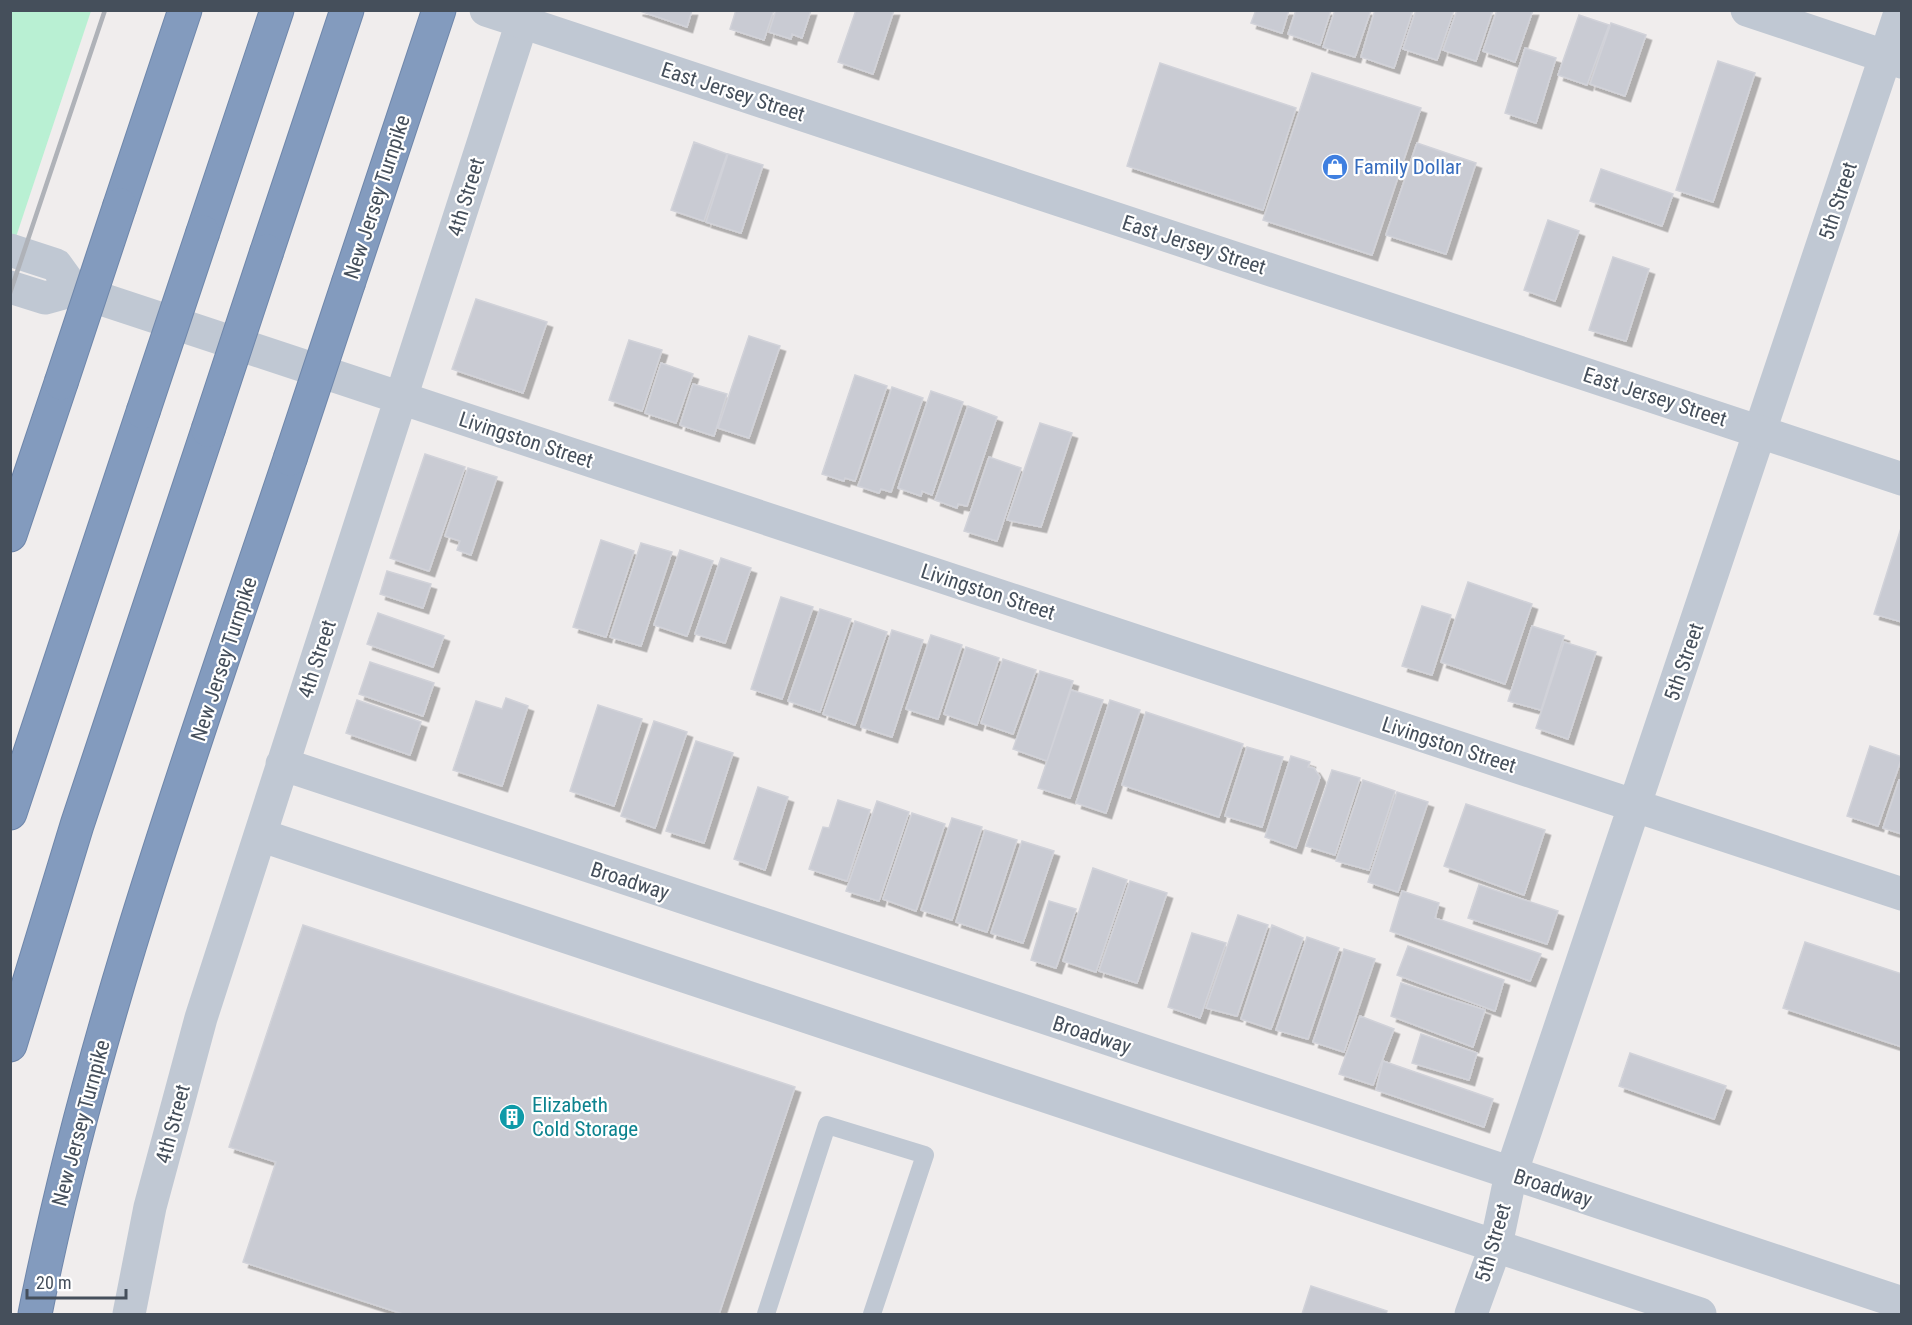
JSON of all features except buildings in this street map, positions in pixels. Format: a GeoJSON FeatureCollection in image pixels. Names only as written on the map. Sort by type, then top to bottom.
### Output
{"type":"FeatureCollection","features":[{"type":"Feature","properties":{"kind":"highway"},"geometry":{"type":"LineString","coordinates":[[10,1045],[77,825],[347,10]]}},
{"type":"Feature","properties":{"kind":"highway","name":"New Jersey Turnpike"},"geometry":{"type":"LineString","coordinates":[[35,1314],[46,1259],[97,1059],[160,851],[439,10]]}},
{"type":"Feature","properties":{"kind":"highway"},"geometry":{"type":"LineString","coordinates":[[10,535],[184,12]]}},
{"type":"Feature","properties":{"kind":"highway"},"geometry":{"type":"LineString","coordinates":[[12,809],[272,25]]}},
{"type":"Feature","properties":{"kind":"street","name":"East Jersey Street"},"geometry":{"type":"LineString","coordinates":[[486,10],[524,16],[1902,479]]}},
{"type":"Feature","properties":{"kind":"street"},"geometry":{"type":"LineString","coordinates":[[1747,10],[1894,59]]}},
{"type":"Feature","properties":{"kind":"street","name":"5th Street"},"geometry":{"type":"LineString","coordinates":[[1471,1314],[1496,1245],[1511,1174],[1761,432],[1894,59],[1901,10]]}},
{"type":"Feature","properties":{"kind":"street","name":"4th Street"},"geometry":{"type":"LineString","coordinates":[[129,1314],[150,1207],[201,1018],[403,399],[524,16]]}},
{"type":"Feature","properties":{"kind":"street"},"geometry":{"type":"LineString","coordinates":[[10,250],[56,265],[74,290],[45,298],[10,287]]}},
{"type":"Feature","properties":{"kind":"street","name":"Livingston Street"},"geometry":{"type":"LineString","coordinates":[[74,290],[1902,894]]}},
{"type":"Feature","properties":{"kind":"street","name":"Broadway"},"geometry":{"type":"LineString","coordinates":[[282,764],[1902,1303]]}},
{"type":"Feature","properties":{"kind":"street"},"geometry":{"type":"LineString","coordinates":[[260,835],[1700,1314]]}},
{"type":"Feature","properties":{"kind":"lane"},"geometry":{"type":"LineString","coordinates":[[766,1314],[827,1125],[925,1155],[872,1314]]}},
{"type":"Feature","properties":{"kind":"green space"},"geometry":{"type":"Polygon","coordinates":[[[11,11],[91,11],[11,252],[11,11]]]}},
{"type":"Feature","properties":{"kind":"railway"},"geometry":{"type":"LineString","coordinates":[[10,293],[105,10]]}},
{"type":"Feature","properties":{"kind":"place","name":"Family Dollar"},"geometry":{"type":"Point","coordinates":[1335,167]}},
{"type":"Feature","properties":{"kind":"place","name":"Elizabeth Cold Storage"},"geometry":{"type":"Point","coordinates":[512,1117]}}]}
